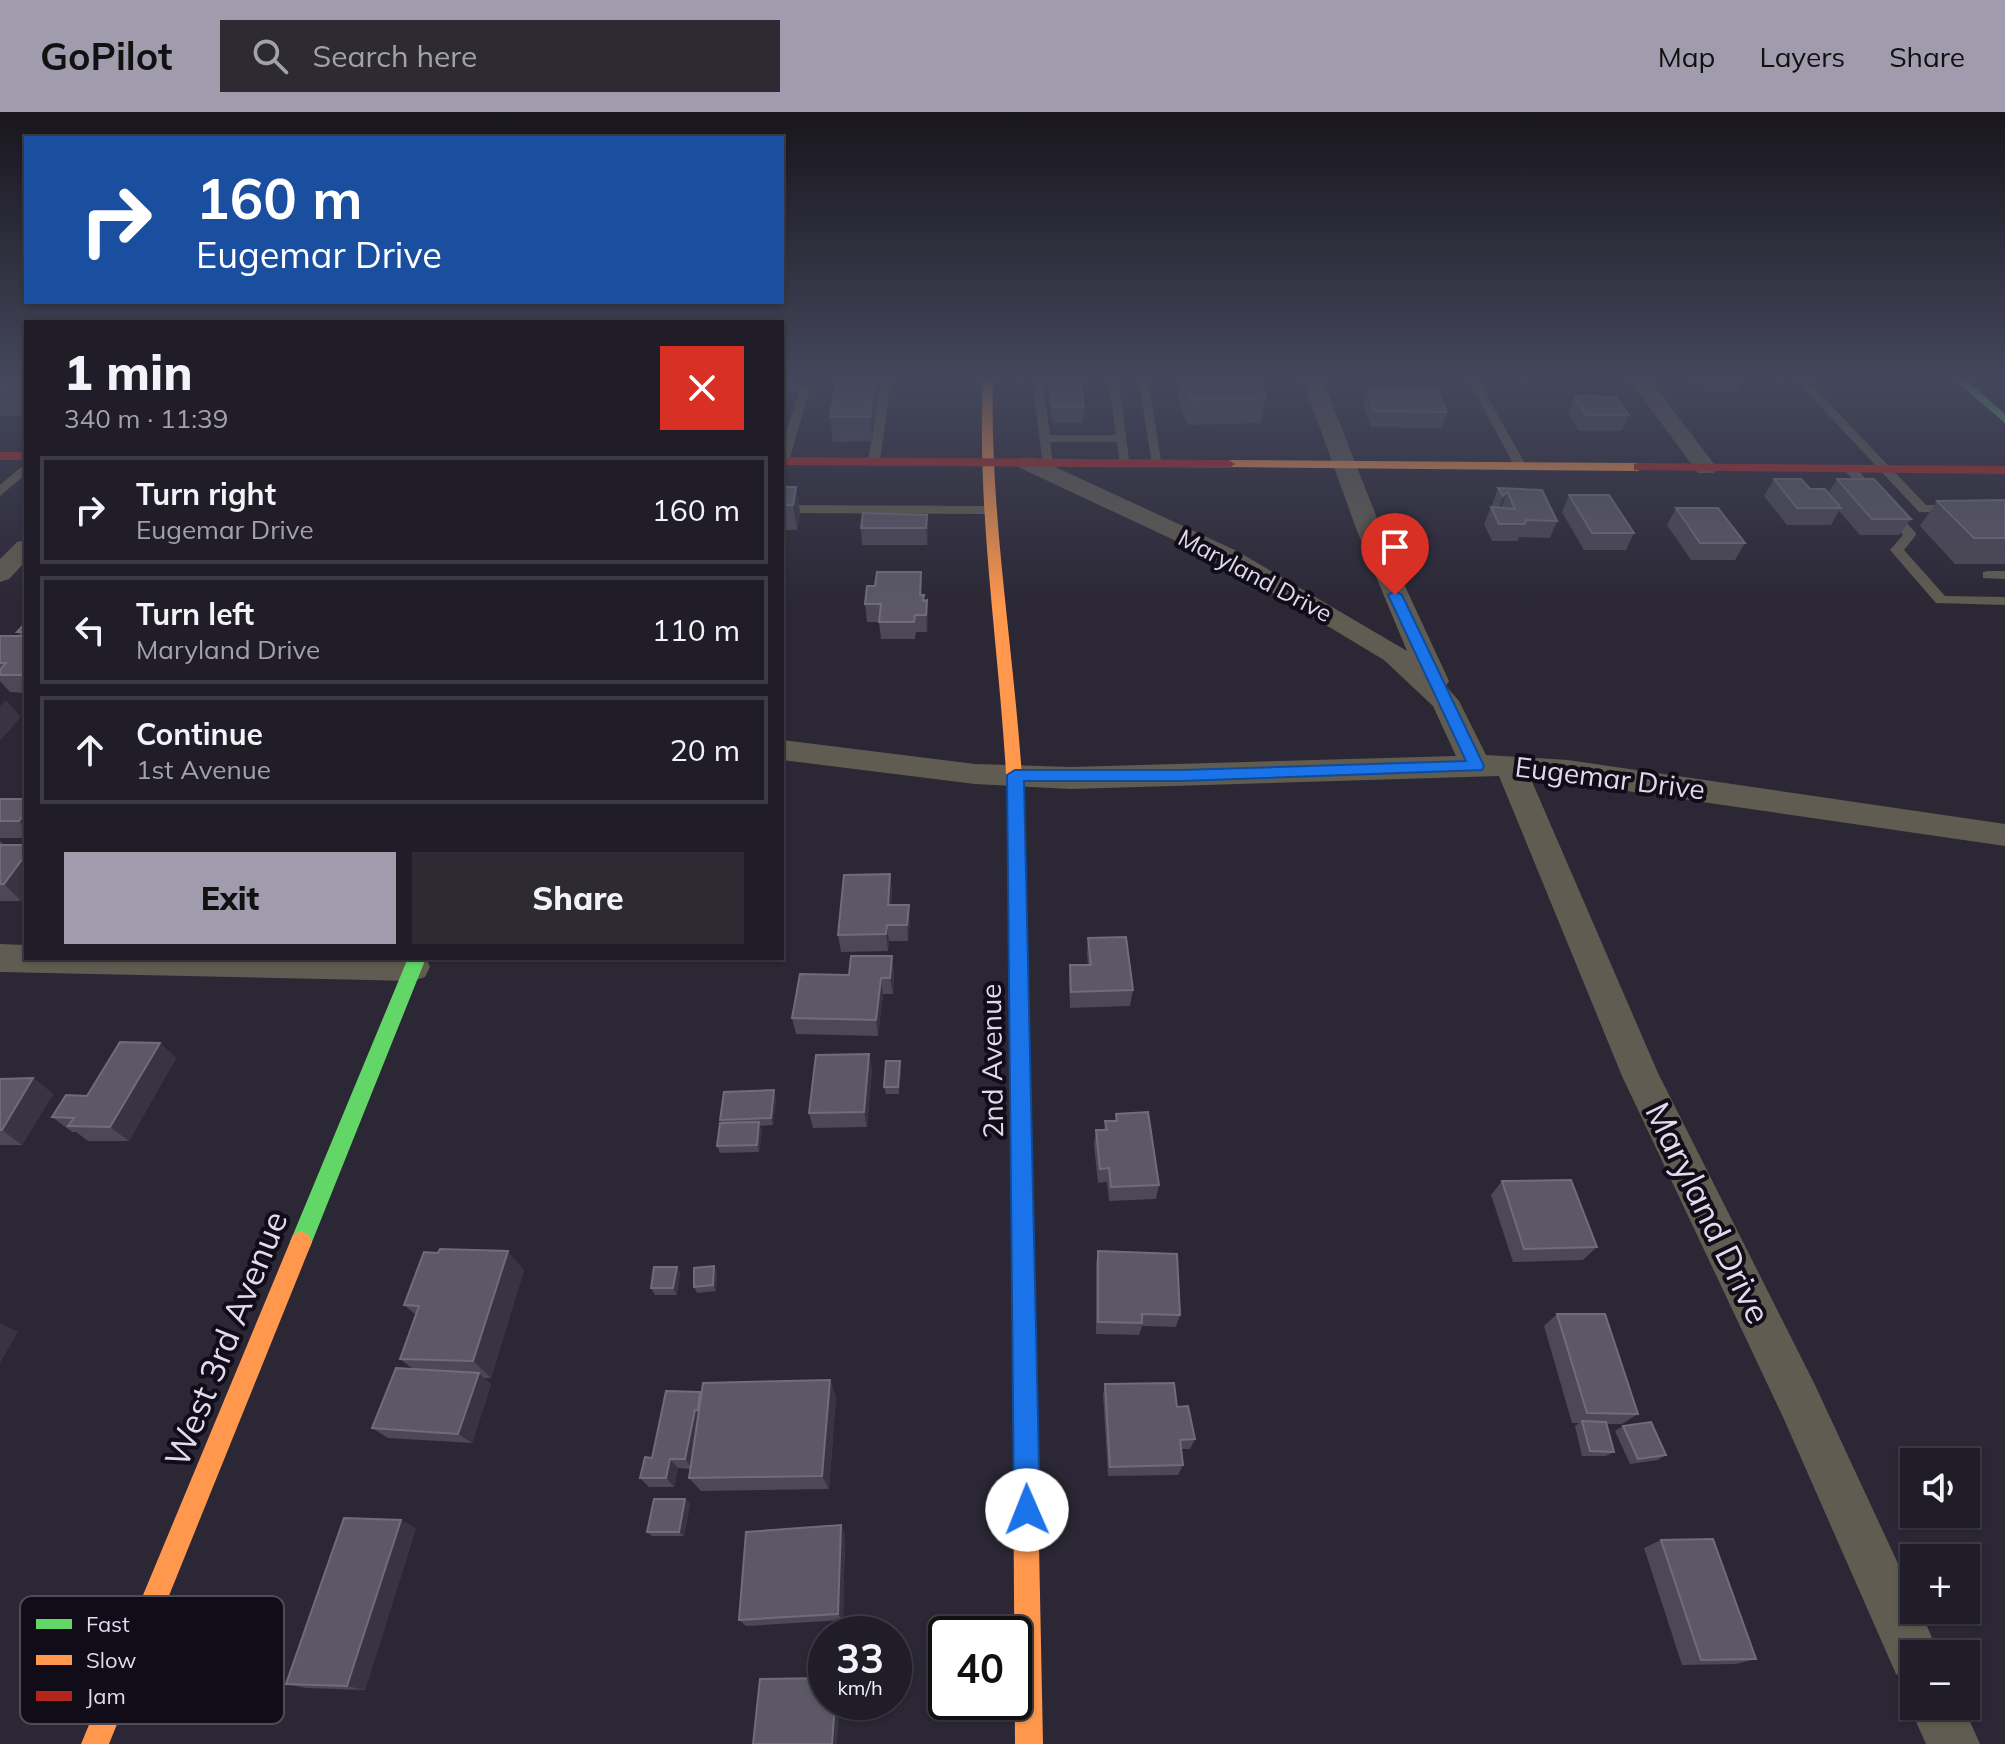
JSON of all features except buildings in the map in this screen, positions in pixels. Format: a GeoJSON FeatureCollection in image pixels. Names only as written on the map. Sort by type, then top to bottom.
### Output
{"type":"FeatureCollection","features":[{"type":"Feature","properties":{"kind":"street","name":"2nd Avenue"},"geometry":{"type":"LineString","coordinates":[[986,454],[1015,775],[1029,1744]]}},
{"type":"Feature","properties":{"kind":"street"},"geometry":{"type":"LineString","coordinates":[[1340,454],[1360,513],[1407,625],[1445,701]]}},
{"type":"Feature","properties":{"kind":"street"},"geometry":{"type":"LineString","coordinates":[[1696,454],[1706,468]]}},
{"type":"Feature","properties":{"kind":"street"},"geometry":{"type":"LineString","coordinates":[[0,456],[24,456]]}},
{"type":"Feature","properties":{"kind":"street"},"geometry":{"type":"LineString","coordinates":[[784,461],[2005,470]]}},
{"type":"Feature","properties":{"kind":"street","name":"Maryland Drive"},"geometry":{"type":"LineString","coordinates":[[1037,463],[1262,575],[1394,654],[1445,701],[1493,766],[1799,1401],[1907,1640]]}},
{"type":"Feature","properties":{"kind":"street"},"geometry":{"type":"LineString","coordinates":[[0,574],[24,549]]}},
{"type":"Feature","properties":{"kind":"street","name":"Eugemar Drive"},"geometry":{"type":"LineString","coordinates":[[784,750],[975,774],[1071,778],[1493,766],[1629,778],[2005,835]]}},
{"type":"Feature","properties":{"kind":"street"},"geometry":{"type":"LineString","coordinates":[[295,960],[415,963]]}},
{"type":"Feature","properties":{"kind":"street","name":"West 3rd Avenue"},"geometry":{"type":"LineString","coordinates":[[156,1596],[415,963]]}},
{"type":"Feature","properties":{"kind":"street"},"geometry":{"type":"LineString","coordinates":[[1942,1720],[1953,1744]]}},
{"type":"Feature","properties":{"kind":"street","name":"West 3rd Avenue"},"geometry":{"type":"LineString","coordinates":[[95,1744],[103,1724]]}},
{"type":"Feature","properties":{"kind":"lane"},"geometry":{"type":"LineString","coordinates":[[874,462],[875,454]]}},
{"type":"Feature","properties":{"kind":"lane"},"geometry":{"type":"LineString","coordinates":[[1037,463],[1040,454]]}},
{"type":"Feature","properties":{"kind":"lane"},"geometry":{"type":"LineString","coordinates":[[1124,454],[1126,464]]}},
{"type":"Feature","properties":{"kind":"lane"},"geometry":{"type":"LineString","coordinates":[[1156,454],[1158,464]]}},
{"type":"Feature","properties":{"kind":"lane"},"geometry":{"type":"LineString","coordinates":[[1514,454],[1521,467]]}},
{"type":"Feature","properties":{"kind":"lane"},"geometry":{"type":"LineString","coordinates":[[1873,454],[1923,509],[2005,509]]}},
{"type":"Feature","properties":{"kind":"lane"},"geometry":{"type":"LineString","coordinates":[[0,492],[24,469]]}},
{"type":"Feature","properties":{"kind":"lane"},"geometry":{"type":"LineString","coordinates":[[1850,469],[1910,535],[1897,550],[1941,600],[2005,601]]}},
{"type":"Feature","properties":{"kind":"lane"},"geometry":{"type":"LineString","coordinates":[[784,509],[990,510]]}},
{"type":"Feature","properties":{"kind":"lane"},"geometry":{"type":"LineString","coordinates":[[1988,575],[2005,575]]}},
{"type":"Feature","properties":{"kind":"traffic: fast"},"geometry":{"type":"LineString","coordinates":[[1016,815],[1021,1147]]}},
{"type":"Feature","properties":{"kind":"traffic: fast"},"geometry":{"type":"LineString","coordinates":[[301,1242],[416,960]]}},
{"type":"Feature","properties":{"kind":"traffic: slow"},"geometry":{"type":"LineString","coordinates":[[986,454],[988,507],[1011,727],[1016,815]]}},
{"type":"Feature","properties":{"kind":"traffic: slow"},"geometry":{"type":"LineString","coordinates":[[1229,464],[1638,467]]}},
{"type":"Feature","properties":{"kind":"traffic: slow"},"geometry":{"type":"LineString","coordinates":[[1021,1147],[1029,1744]]}},
{"type":"Feature","properties":{"kind":"traffic: slow"},"geometry":{"type":"LineString","coordinates":[[156,1596],[301,1242]]}},
{"type":"Feature","properties":{"kind":"traffic: slow"},"geometry":{"type":"LineString","coordinates":[[95,1744],[103,1724]]}},
{"type":"Feature","properties":{"kind":"traffic: jam"},"geometry":{"type":"LineString","coordinates":[[0,456],[24,456]]}},
{"type":"Feature","properties":{"kind":"traffic: jam"},"geometry":{"type":"LineString","coordinates":[[784,461],[1229,464]]}},
{"type":"Feature","properties":{"kind":"traffic: jam"},"geometry":{"type":"LineString","coordinates":[[1638,467],[2005,470]]}},
{"type":"Feature","properties":{"kind":"route"},"geometry":{"type":"LineString","coordinates":[[1027,1510],[1015,775],[1071,778],[1182,776],[1476,766],[1395,595]]}}]}
